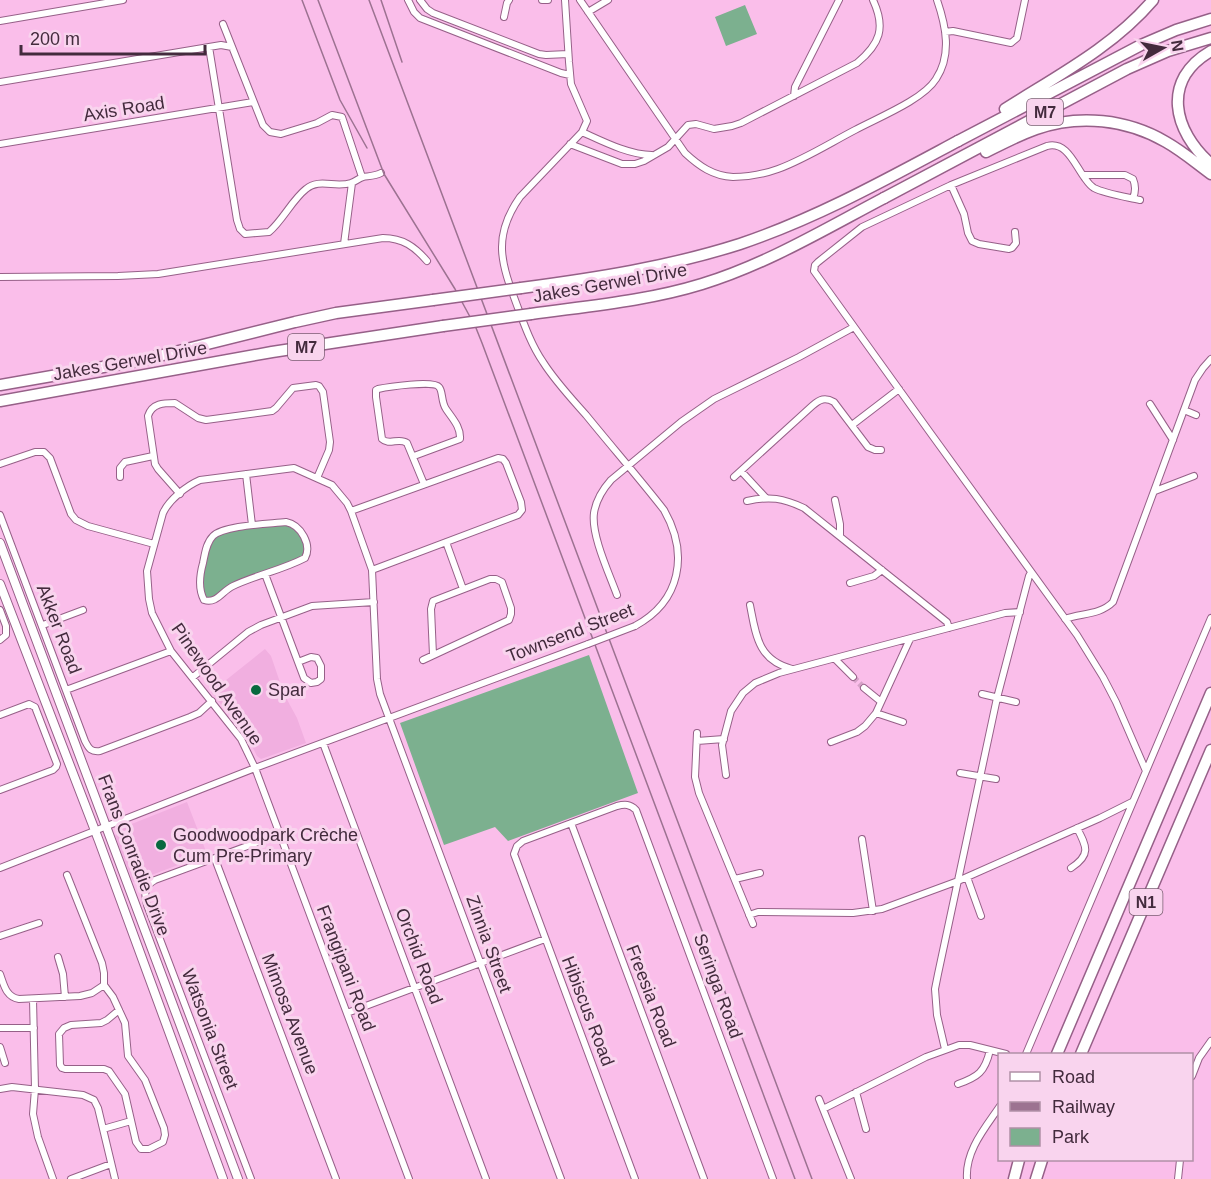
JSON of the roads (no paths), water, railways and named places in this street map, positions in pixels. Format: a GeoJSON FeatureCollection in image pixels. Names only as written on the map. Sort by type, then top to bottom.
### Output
{"type":"FeatureCollection","features":[{"type":"Feature","properties":{"kind":"highway"},"geometry":{"type":"LineString","coordinates":[[958,141],[968,132],[1104,46],[1128,27],[1154,0]]}},
{"type":"Feature","properties":{"kind":"highway","name":"Jakes Gerwel Drive"},"geometry":{"type":"LineString","coordinates":[[0,386],[143,360],[332,314],[611,276],[697,257],[788,226],[830,208],[1140,45],[1211,19]]}},
{"type":"Feature","properties":{"kind":"highway","name":"Jakes Gerwel Drive"},"geometry":{"type":"LineString","coordinates":[[0,401],[272,352],[645,298],[677,291],[719,278],[773,256],[1122,71],[1158,55],[1211,38]]}},
{"type":"Feature","properties":{"kind":"highway"},"geometry":{"type":"LineString","coordinates":[[1211,51],[1197,60],[1188,72],[1181,87],[1178,102],[1180,120],[1186,134],[1211,164]]}},
{"type":"Feature","properties":{"kind":"highway"},"geometry":{"type":"LineString","coordinates":[[885,198],[1027,132],[1052,124],[1078,120],[1111,122],[1136,128],[1173,146],[1211,174]]}},
{"type":"Feature","properties":{"kind":"highway","name":"N1"},"geometry":{"type":"LineString","coordinates":[[1057,1053],[1211,693]]}},
{"type":"Feature","properties":{"kind":"highway","name":"N1"},"geometry":{"type":"LineString","coordinates":[[1081,1053],[1211,750]]}},
{"type":"Feature","properties":{"kind":"highway"},"geometry":{"type":"LineString","coordinates":[[1014,1179],[1019,1161]]}},
{"type":"Feature","properties":{"kind":"highway"},"geometry":{"type":"LineString","coordinates":[[1036,1179],[1042,1161]]}},
{"type":"Feature","properties":{"kind":"main road","name":"Frans Conradie Drive"},"geometry":{"type":"LineString","coordinates":[[0,543],[238,1179]]}},
{"type":"Feature","properties":{"kind":"main road","name":"Frans Conradie Drive"},"geometry":{"type":"LineString","coordinates":[[0,584],[95,831],[223,1179]]}},
{"type":"Feature","properties":{"kind":"street"},"geometry":{"type":"LineString","coordinates":[[0,21],[123,0]]}},
{"type":"Feature","properties":{"kind":"street"},"geometry":{"type":"LineString","coordinates":[[408,0],[420,18],[570,75]]}},
{"type":"Feature","properties":{"kind":"street"},"geometry":{"type":"LineString","coordinates":[[420,0],[433,13],[539,54],[546,56],[568,54]]}},
{"type":"Feature","properties":{"kind":"street"},"geometry":{"type":"LineString","coordinates":[[504,17],[509,0]]}},
{"type":"Feature","properties":{"kind":"street"},"geometry":{"type":"LineString","coordinates":[[542,0],[548,0]]}},
{"type":"Feature","properties":{"kind":"street"},"geometry":{"type":"LineString","coordinates":[[565,0],[570,75],[576,97],[586,118],[586,125],[582,132],[638,154],[652,155]]}},
{"type":"Feature","properties":{"kind":"street"},"geometry":{"type":"LineString","coordinates":[[580,0],[685,153],[702,168],[718,175],[731,177],[759,174],[787,165],[900,107],[924,91],[935,81],[942,68],[946,50],[945,32],[937,0]]}},
{"type":"Feature","properties":{"kind":"street"},"geometry":{"type":"LineString","coordinates":[[588,12],[608,0]]}},
{"type":"Feature","properties":{"kind":"street"},"geometry":{"type":"LineString","coordinates":[[794,96],[795,87],[839,0]]}},
{"type":"Feature","properties":{"kind":"street"},"geometry":{"type":"LineString","coordinates":[[570,144],[622,164],[635,164],[668,147],[688,125],[696,124],[714,129],[732,126],[857,63],[873,47],[878,37],[879,12],[873,0]]}},
{"type":"Feature","properties":{"kind":"street"},"geometry":{"type":"LineString","coordinates":[[945,32],[953,31],[1011,43],[1017,38],[1024,0]]}},
{"type":"Feature","properties":{"kind":"street"},"geometry":{"type":"LineString","coordinates":[[222,24],[263,125],[270,132],[281,134],[332,116],[342,117],[362,177]]}},
{"type":"Feature","properties":{"kind":"street"},"geometry":{"type":"LineString","coordinates":[[0,82],[221,45],[232,47]]}},
{"type":"Feature","properties":{"kind":"street"},"geometry":{"type":"LineString","coordinates":[[208,47],[237,220],[240,229],[245,234],[269,232],[305,190],[313,184],[338,186],[381,173]]}},
{"type":"Feature","properties":{"kind":"street","name":"Axis Road"},"geometry":{"type":"LineString","coordinates":[[0,144],[253,102]]}},
{"type":"Feature","properties":{"kind":"street","name":"Townsend Street"},"geometry":{"type":"LineString","coordinates":[[0,868],[255,768],[635,626],[649,618],[664,603],[675,581],[677,570],[678,549],[674,530],[664,510],[543,362],[526,331],[504,272],[502,238],[513,206],[582,132]]}},
{"type":"Feature","properties":{"kind":"street"},"geometry":{"type":"LineString","coordinates":[[1083,175],[1131,177],[1137,199],[1090,186],[1069,154],[1054,144],[951,185],[862,227],[815,265],[814,271],[1065,619],[1103,677],[1146,771]]}},
{"type":"Feature","properties":{"kind":"street"},"geometry":{"type":"LineString","coordinates":[[344,244],[352,183]]}},
{"type":"Feature","properties":{"kind":"street"},"geometry":{"type":"LineString","coordinates":[[951,185],[964,214],[972,241],[1009,249],[1016,243],[1015,232]]}},
{"type":"Feature","properties":{"kind":"street"},"geometry":{"type":"LineString","coordinates":[[0,277],[158,274],[378,238],[390,238],[408,243],[427,261]]}},
{"type":"Feature","properties":{"kind":"street"},"geometry":{"type":"LineString","coordinates":[[617,595],[597,542],[593,515],[603,489],[681,422],[714,399],[854,327]]}},
{"type":"Feature","properties":{"kind":"street"},"geometry":{"type":"LineString","coordinates":[[1065,619],[1075,615],[1103,611],[1113,602],[1195,380],[1211,359]]}},
{"type":"Feature","properties":{"kind":"street"},"geometry":{"type":"LineString","coordinates":[[414,456],[460,439],[461,435],[456,423],[442,403],[440,387],[431,383],[376,390],[382,439],[387,442],[405,441],[414,456],[424,484]]}},
{"type":"Feature","properties":{"kind":"street"},"geometry":{"type":"LineString","coordinates":[[180,494],[158,469],[153,456],[148,416],[151,409],[157,405],[175,403],[198,418],[206,420],[272,411],[293,388],[316,385],[323,392],[330,442],[317,478]]}},
{"type":"Feature","properties":{"kind":"street"},"geometry":{"type":"LineString","coordinates":[[852,425],[899,389]]}},
{"type":"Feature","properties":{"kind":"street"},"geometry":{"type":"LineString","coordinates":[[734,477],[821,399],[834,402],[868,447],[881,450]]}},
{"type":"Feature","properties":{"kind":"street"},"geometry":{"type":"LineString","coordinates":[[1150,404],[1173,440]]}},
{"type":"Feature","properties":{"kind":"street"},"geometry":{"type":"LineString","coordinates":[[1184,410],[1196,415]]}},
{"type":"Feature","properties":{"kind":"street"},"geometry":{"type":"LineString","coordinates":[[0,464],[35,452],[44,452],[50,458],[71,514],[76,520],[88,526],[154,544]]}},
{"type":"Feature","properties":{"kind":"street"},"geometry":{"type":"LineString","coordinates":[[120,477],[120,468],[125,462],[153,456]]}},
{"type":"Feature","properties":{"kind":"street"},"geometry":{"type":"LineString","coordinates":[[351,511],[494,458],[500,458],[506,463],[521,502],[522,510],[518,515],[372,570]]}},
{"type":"Feature","properties":{"kind":"street","name":"Pinewood Avenue"},"geometry":{"type":"LineString","coordinates":[[255,768],[241,739],[171,651],[150,606],[147,571],[164,509],[192,484],[200,480],[294,468],[336,488],[351,511],[372,570],[378,686],[389,718]]}},
{"type":"Feature","properties":{"kind":"street"},"geometry":{"type":"LineString","coordinates":[[741,471],[767,498]]}},
{"type":"Feature","properties":{"kind":"street"},"geometry":{"type":"LineString","coordinates":[[246,474],[252,525]]}},
{"type":"Feature","properties":{"kind":"street"},"geometry":{"type":"LineString","coordinates":[[1155,491],[1194,477]]}},
{"type":"Feature","properties":{"kind":"street"},"geometry":{"type":"LineString","coordinates":[[747,501],[775,498],[804,508],[947,622],[950,628]]}},
{"type":"Feature","properties":{"kind":"street"},"geometry":{"type":"LineString","coordinates":[[835,500],[840,535]]}},
{"type":"Feature","properties":{"kind":"street","name":"Akker Road"},"geometry":{"type":"LineString","coordinates":[[0,515],[87,746],[93,751],[100,750],[196,715],[212,701]]}},
{"type":"Feature","properties":{"kind":"street"},"geometry":{"type":"LineString","coordinates":[[291,523],[299,528],[308,549],[307,555],[303,560],[265,574],[233,586],[214,600],[209,601],[202,597],[200,572],[213,536],[222,530],[252,525],[291,523]]}},
{"type":"Feature","properties":{"kind":"street"},"geometry":{"type":"LineString","coordinates":[[446,543],[463,589]]}},
{"type":"Feature","properties":{"kind":"street"},"geometry":{"type":"LineString","coordinates":[[850,583],[874,576],[882,570]]}},
{"type":"Feature","properties":{"kind":"street"},"geometry":{"type":"LineString","coordinates":[[945,1049],[937,1015],[935,989],[997,698],[1031,572]]}},
{"type":"Feature","properties":{"kind":"street"},"geometry":{"type":"LineString","coordinates":[[265,574],[298,662],[306,680],[314,683],[321,679],[321,666],[317,658],[311,657],[298,662]]}},
{"type":"Feature","properties":{"kind":"street"},"geometry":{"type":"LineString","coordinates":[[423,660],[506,622],[510,617],[511,608],[502,582],[490,579],[432,603],[433,655]]}},
{"type":"Feature","properties":{"kind":"street"},"geometry":{"type":"LineString","coordinates":[[193,677],[254,628],[321,604],[374,602]]}},
{"type":"Feature","properties":{"kind":"street"},"geometry":{"type":"LineString","coordinates":[[750,605],[760,647],[782,666],[793,669]]}},
{"type":"Feature","properties":{"kind":"street"},"geometry":{"type":"LineString","coordinates":[[0,610],[6,626],[6,635],[0,640]]}},
{"type":"Feature","properties":{"kind":"street"},"geometry":{"type":"LineString","coordinates":[[43,625],[83,610]]}},
{"type":"Feature","properties":{"kind":"street"},"geometry":{"type":"LineString","coordinates":[[726,776],[722,745],[731,711],[743,693],[755,683],[793,669],[1005,613],[1020,612]]}},
{"type":"Feature","properties":{"kind":"street"},"geometry":{"type":"LineString","coordinates":[[1026,1053],[1211,618]]}},
{"type":"Feature","properties":{"kind":"street"},"geometry":{"type":"LineString","coordinates":[[831,742],[857,732],[876,713],[910,639]]}},
{"type":"Feature","properties":{"kind":"street"},"geometry":{"type":"LineString","coordinates":[[66,690],[171,651]]}},
{"type":"Feature","properties":{"kind":"street"},"geometry":{"type":"LineString","coordinates":[[835,658],[853,677]]}},
{"type":"Feature","properties":{"kind":"street"},"geometry":{"type":"LineString","coordinates":[[864,688],[880,701]]}},
{"type":"Feature","properties":{"kind":"street"},"geometry":{"type":"LineString","coordinates":[[982,694],[1016,702]]}},
{"type":"Feature","properties":{"kind":"street"},"geometry":{"type":"LineString","coordinates":[[0,715],[29,704],[33,705],[38,711],[57,762],[57,767],[0,790]]}},
{"type":"Feature","properties":{"kind":"street"},"geometry":{"type":"LineString","coordinates":[[876,713],[903,722]]}},
{"type":"Feature","properties":{"kind":"street","name":"Zinnia Street"},"geometry":{"type":"LineString","coordinates":[[389,718],[561,1179]]}},
{"type":"Feature","properties":{"kind":"street"},"geometry":{"type":"LineString","coordinates":[[724,739],[697,737],[695,777],[699,793],[753,924]]}},
{"type":"Feature","properties":{"kind":"street","name":"Orchid Road"},"geometry":{"type":"LineString","coordinates":[[323,743],[486,1179]]}},
{"type":"Feature","properties":{"kind":"street","name":"Frangipani Road"},"geometry":{"type":"LineString","coordinates":[[255,768],[410,1179]]}},
{"type":"Feature","properties":{"kind":"street"},"geometry":{"type":"LineString","coordinates":[[960,773],[996,779]]}},
{"type":"Feature","properties":{"kind":"street"},"geometry":{"type":"LineString","coordinates":[[749,915],[758,912],[854,913],[873,911],[958,881],[1133,802]]}},
{"type":"Feature","properties":{"kind":"street","name":"Seringa Road"},"geometry":{"type":"LineString","coordinates":[[571,823],[616,806],[630,806],[636,810],[774,1179]]}},
{"type":"Feature","properties":{"kind":"street","name":"Hibiscus Road"},"geometry":{"type":"LineString","coordinates":[[571,823],[523,841],[517,846],[514,854],[635,1179]]}},
{"type":"Feature","properties":{"kind":"street","name":"Freesia Road"},"geometry":{"type":"LineString","coordinates":[[571,823],[704,1179]]}},
{"type":"Feature","properties":{"kind":"street"},"geometry":{"type":"LineString","coordinates":[[1071,868],[1080,863],[1086,853],[1077,828]]}},
{"type":"Feature","properties":{"kind":"street"},"geometry":{"type":"LineString","coordinates":[[215,859],[280,834]]}},
{"type":"Feature","properties":{"kind":"street"},"geometry":{"type":"LineString","coordinates":[[862,839],[873,911]]}},
{"type":"Feature","properties":{"kind":"street","name":"Watsonia Street"},"geometry":{"type":"LineString","coordinates":[[215,859],[155,880],[147,886],[145,895],[250,1179]]}},
{"type":"Feature","properties":{"kind":"street","name":"Mimosa Avenue"},"geometry":{"type":"LineString","coordinates":[[215,859],[336,1179]]}},
{"type":"Feature","properties":{"kind":"street"},"geometry":{"type":"LineString","coordinates":[[735,879],[760,873]]}},
{"type":"Feature","properties":{"kind":"street"},"geometry":{"type":"LineString","coordinates":[[67,875],[102,963],[104,985],[113,997],[119,1010],[126,1030],[128,1056],[145,1080],[164,1128],[164,1142],[149,1149],[141,1149],[136,1142],[125,1094],[109,1071],[62,1068],[60,1065],[59,1034],[64,1028],[101,1023],[119,1010]]}},
{"type":"Feature","properties":{"kind":"street"},"geometry":{"type":"LineString","coordinates":[[967,877],[981,916]]}},
{"type":"Feature","properties":{"kind":"street"},"geometry":{"type":"LineString","coordinates":[[0,936],[39,923]]}},
{"type":"Feature","properties":{"kind":"street"},"geometry":{"type":"LineString","coordinates":[[347,1013],[545,939]]}},
{"type":"Feature","properties":{"kind":"street"},"geometry":{"type":"LineString","coordinates":[[58,957],[64,978],[65,997]]}},
{"type":"Feature","properties":{"kind":"street"},"geometry":{"type":"LineString","coordinates":[[0,974],[8,994],[12,998],[19,999],[92,993],[104,985]]}},
{"type":"Feature","properties":{"kind":"street"},"geometry":{"type":"LineString","coordinates":[[33,999],[35,1089],[33,1117],[53,1179]]}},
{"type":"Feature","properties":{"kind":"street"},"geometry":{"type":"LineString","coordinates":[[0,1028],[34,1028]]}},
{"type":"Feature","properties":{"kind":"street"},"geometry":{"type":"LineString","coordinates":[[1193,1072],[1211,1041]]}},
{"type":"Feature","properties":{"kind":"street"},"geometry":{"type":"LineString","coordinates":[[823,1109],[945,1049],[970,1045],[1002,1053]]}},
{"type":"Feature","properties":{"kind":"street"},"geometry":{"type":"LineString","coordinates":[[0,1047],[5,1063]]}},
{"type":"Feature","properties":{"kind":"street"},"geometry":{"type":"LineString","coordinates":[[958,1084],[978,1075],[985,1068],[990,1050]]}},
{"type":"Feature","properties":{"kind":"street"},"geometry":{"type":"LineString","coordinates":[[0,1089],[12,1087],[35,1089],[91,1098],[98,1108],[115,1179]]}},
{"type":"Feature","properties":{"kind":"street"},"geometry":{"type":"LineString","coordinates":[[856,1092],[866,1129]]}},
{"type":"Feature","properties":{"kind":"street"},"geometry":{"type":"LineString","coordinates":[[819,1099],[851,1179]]}},
{"type":"Feature","properties":{"kind":"street"},"geometry":{"type":"LineString","coordinates":[[968,1179],[968,1162],[971,1154],[998,1108]]}},
{"type":"Feature","properties":{"kind":"street"},"geometry":{"type":"LineString","coordinates":[[103,1129],[131,1121]]}},
{"type":"Feature","properties":{"kind":"street"},"geometry":{"type":"LineString","coordinates":[[1178,1179],[1180,1161]]}},
{"type":"Feature","properties":{"kind":"street"},"geometry":{"type":"LineString","coordinates":[[71,1179],[111,1164]]}},
{"type":"Feature","properties":{"kind":"tunnel"},"geometry":{"type":"LineString","coordinates":[[853,677],[864,688]]}},
{"type":"Feature","properties":{"kind":"railway"},"geometry":{"type":"LineString","coordinates":[[302,0],[340,100],[367,148]]}},
{"type":"Feature","properties":{"kind":"railway"},"geometry":{"type":"LineString","coordinates":[[318,0],[384,174],[455,289],[476,328],[795,1179]]}},
{"type":"Feature","properties":{"kind":"railway"},"geometry":{"type":"LineString","coordinates":[[369,0],[812,1179]]}},
{"type":"Feature","properties":{"kind":"railway"},"geometry":{"type":"LineString","coordinates":[[381,0],[402,62]]}},
{"type":"Feature","properties":{"kind":"place","name":"Spar"},"geometry":{"type":"Point","coordinates":[256,690]}},
{"type":"Feature","properties":{"kind":"place","name":"Goodwoodpark Crèche Cum Pre-Primary"},"geometry":{"type":"Point","coordinates":[161,845]}}]}
